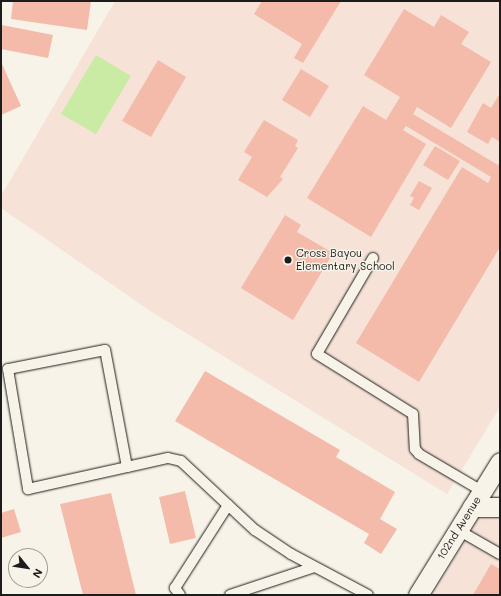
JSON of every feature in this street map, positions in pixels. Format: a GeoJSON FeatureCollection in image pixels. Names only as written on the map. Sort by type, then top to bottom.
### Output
{"type":"FeatureCollection","features":[{"type":"Feature","properties":{"kind":"street","name":"102nd Avenue"},"geometry":{"type":"LineString","coordinates":[[418,595],[500,462]]}},
{"type":"Feature","properties":{"kind":"street"},"geometry":{"type":"LineString","coordinates":[[472,507],[500,507]]}},
{"type":"Feature","properties":{"kind":"lane"},"geometry":{"type":"LineString","coordinates":[[373,258],[317,354],[412,414],[415,449],[419,454],[482,491]]}},
{"type":"Feature","properties":{"kind":"lane"},"geometry":{"type":"LineString","coordinates":[[127,467],[105,350],[8,369],[28,488],[127,467],[168,458],[181,461],[255,530],[314,567],[368,595]]}},
{"type":"Feature","properties":{"kind":"lane"},"geometry":{"type":"LineString","coordinates":[[180,595],[175,588],[228,505]]}},
{"type":"Feature","properties":{"kind":"lane"},"geometry":{"type":"LineString","coordinates":[[458,530],[500,554]]}},
{"type":"Feature","properties":{"kind":"lane"},"geometry":{"type":"LineString","coordinates":[[230,595],[314,567]]}},
{"type":"Feature","properties":{"kind":"shaded area","name":"Cross Bayou Elementary School"},"geometry":{"type":"Polygon","coordinates":[[[115,1],[500,1],[500,407],[447,494],[152,312],[1,208],[1,196],[115,1]]]}},
{"type":"Feature","properties":{"kind":"shaded area"},"geometry":{"type":"Polygon","coordinates":[[[479,517],[500,517],[500,595],[431,595],[479,517]]]}},
{"type":"Feature","properties":{"kind":"green space"},"geometry":{"type":"Polygon","coordinates":[[[96,55],[131,76],[96,134],[61,114],[96,55]]]}},
{"type":"Feature","properties":{"kind":"building"},"geometry":{"type":"Polygon","coordinates":[[[13,1],[91,1],[87,30],[11,19],[13,1]]]}},
{"type":"Feature","properties":{"kind":"building"},"geometry":{"type":"Polygon","coordinates":[[[262,1],[341,1],[303,63],[294,58],[302,44],[254,14],[262,1]]]}},
{"type":"Feature","properties":{"kind":"building"},"geometry":{"type":"Polygon","coordinates":[[[404,9],[434,27],[441,15],[469,32],[461,44],[491,62],[451,128],[417,107],[413,114],[498,165],[500,162],[500,247],[419,382],[356,343],[462,167],[488,183],[491,177],[406,126],[403,130],[426,144],[371,237],[307,198],[363,106],[386,120],[400,97],[364,75],[404,9]]]}},
{"type":"Feature","properties":{"kind":"building"},"geometry":{"type":"Polygon","coordinates":[[[2,25],[53,35],[48,58],[1,49],[2,25]]]}},
{"type":"Feature","properties":{"kind":"building"},"geometry":{"type":"Polygon","coordinates":[[[158,60],[186,77],[151,137],[122,121],[158,60]]]}},
{"type":"Feature","properties":{"kind":"building"},"geometry":{"type":"Polygon","coordinates":[[[1,62],[21,106],[1,115],[1,62]]]}},
{"type":"Feature","properties":{"kind":"building"},"geometry":{"type":"Polygon","coordinates":[[[301,69],[329,86],[310,117],[282,100],[301,69]]]}},
{"type":"Feature","properties":{"kind":"building"},"geometry":{"type":"Polygon","coordinates":[[[500,93],[500,142],[492,137],[488,144],[467,132],[483,103],[491,108],[500,93]]]}},
{"type":"Feature","properties":{"kind":"building"},"geometry":{"type":"Polygon","coordinates":[[[264,120],[298,140],[295,146],[298,148],[280,177],[283,179],[267,197],[238,180],[252,157],[244,152],[264,120]]]}},
{"type":"Feature","properties":{"kind":"building"},"geometry":{"type":"Polygon","coordinates":[[[435,146],[460,161],[448,180],[423,165],[435,146]]]}},
{"type":"Feature","properties":{"kind":"building"},"geometry":{"type":"Polygon","coordinates":[[[419,181],[432,188],[419,210],[410,205],[414,198],[410,196],[419,181]]]}},
{"type":"Feature","properties":{"kind":"building"},"geometry":{"type":"Polygon","coordinates":[[[285,215],[301,225],[297,232],[333,253],[293,320],[241,288],[285,215]]]}},
{"type":"Feature","properties":{"kind":"building"},"geometry":{"type":"Polygon","coordinates":[[[205,371],[340,450],[336,457],[395,492],[380,519],[397,529],[381,554],[364,543],[369,534],[175,421],[205,371]]]}},
{"type":"Feature","properties":{"kind":"building"},"geometry":{"type":"Polygon","coordinates":[[[185,491],[196,538],[170,544],[159,497],[185,491]]]}},
{"type":"Feature","properties":{"kind":"building"},"geometry":{"type":"Polygon","coordinates":[[[111,493],[136,595],[83,595],[60,504],[111,493]]]}},
{"type":"Feature","properties":{"kind":"building"},"geometry":{"type":"Polygon","coordinates":[[[14,509],[21,532],[1,538],[1,513],[14,509]]]}},
{"type":"Feature","properties":{"kind":"building"},"geometry":{"type":"Polygon","coordinates":[[[491,564],[500,569],[500,595],[473,595],[491,564]]]}},
{"type":"Feature","properties":{"kind":"place","name":"Cross Bayou Elementary School"},"geometry":{"type":"Point","coordinates":[288,260]}}]}
